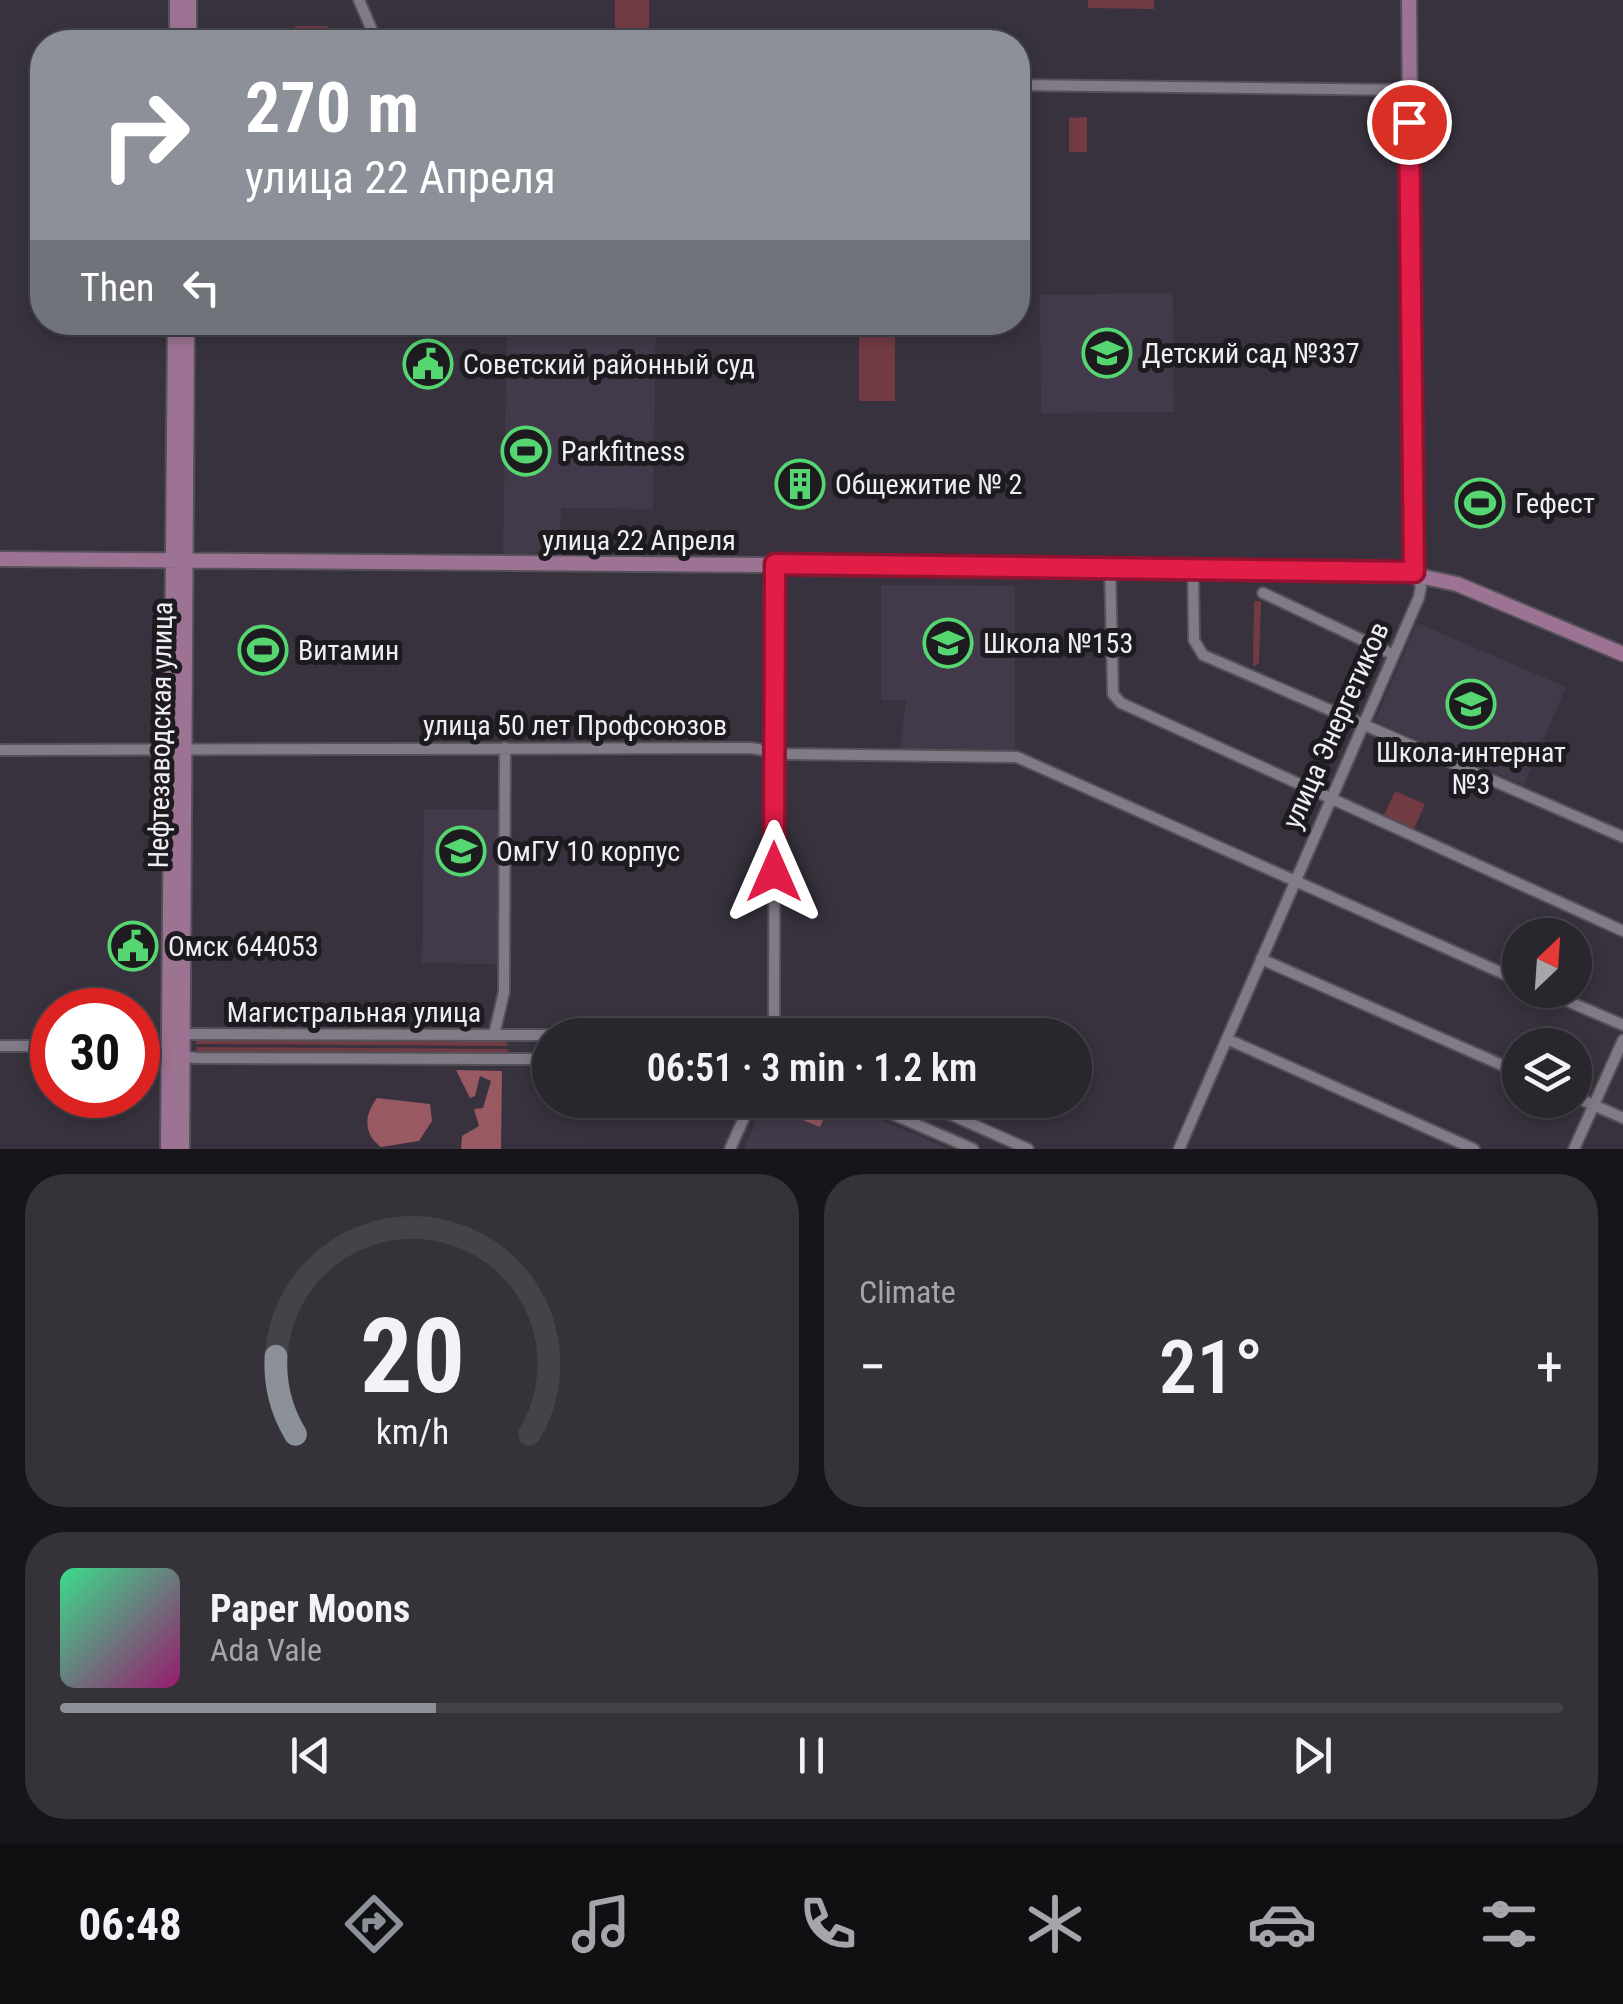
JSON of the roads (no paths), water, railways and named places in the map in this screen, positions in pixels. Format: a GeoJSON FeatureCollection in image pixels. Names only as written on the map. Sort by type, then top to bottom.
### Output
{"type":"FeatureCollection","features":[{"type":"Feature","properties":{"kind":"main road"},"geometry":{"type":"LineString","coordinates":[[177,0],[177,30]]}},
{"type":"Feature","properties":{"kind":"main road"},"geometry":{"type":"LineString","coordinates":[[189,0],[189,30]]}},
{"type":"Feature","properties":{"kind":"main road","name":"улица Энергетиков"},"geometry":{"type":"LineString","coordinates":[[1408,0],[1414,572]]}},
{"type":"Feature","properties":{"kind":"main road","name":"Нефтезаводская улица"},"geometry":{"type":"LineString","coordinates":[[168,1149],[181,577],[175,335]]}},
{"type":"Feature","properties":{"kind":"main road","name":"Нефтезаводская улица"},"geometry":{"type":"LineString","coordinates":[[181,553],[188,335]]}},
{"type":"Feature","properties":{"kind":"main road","name":"улица 22 Апреля"},"geometry":{"type":"LineString","coordinates":[[0,558],[156,560],[181,553],[204,560],[626,567],[1110,566],[1414,572],[1458,584],[1623,654]]}},
{"type":"Feature","properties":{"kind":"main road"},"geometry":{"type":"LineString","coordinates":[[156,560],[181,577],[204,560]]}},
{"type":"Feature","properties":{"kind":"main road","name":"Нефтезаводская улица"},"geometry":{"type":"LineString","coordinates":[[173,1045],[182,1149]]}},
{"type":"Feature","properties":{"kind":"street"},"geometry":{"type":"LineString","coordinates":[[359,0],[372,30]]}},
{"type":"Feature","properties":{"kind":"street"},"geometry":{"type":"LineString","coordinates":[[1030,85],[1408,90]]}},
{"type":"Feature","properties":{"kind":"street"},"geometry":{"type":"LineString","coordinates":[[774,1018],[775,564]]}},
{"type":"Feature","properties":{"kind":"street"},"geometry":{"type":"LineString","coordinates":[[1110,566],[1116,699],[1623,930]]}},
{"type":"Feature","properties":{"kind":"street"},"geometry":{"type":"LineString","coordinates":[[1193,567],[1194,640],[1203,655],[1623,837]]}},
{"type":"Feature","properties":{"kind":"street","name":"улица Энергетиков"},"geometry":{"type":"LineString","coordinates":[[1179,1149],[1419,597],[1421,586],[1414,572]]}},
{"type":"Feature","properties":{"kind":"street"},"geometry":{"type":"LineString","coordinates":[[1264,593],[1394,655]]}},
{"type":"Feature","properties":{"kind":"street"},"geometry":{"type":"LineString","coordinates":[[494,1035],[504,992],[505,748]]}},
{"type":"Feature","properties":{"kind":"street","name":"улица 50 лет Профсоюзов"},"geometry":{"type":"LineString","coordinates":[[0,750],[505,748],[1018,757],[1502,973]]}},
{"type":"Feature","properties":{"kind":"street"},"geometry":{"type":"LineString","coordinates":[[1262,959],[1502,1065]]}},
{"type":"Feature","properties":{"kind":"street"},"geometry":{"type":"LineString","coordinates":[[1584,1008],[1623,1025]]}},
{"type":"Feature","properties":{"kind":"street","name":"Магистральная улица"},"geometry":{"type":"LineString","coordinates":[[160,1045],[532,1036]]}},
{"type":"Feature","properties":{"kind":"street"},"geometry":{"type":"LineString","coordinates":[[1227,1039],[1474,1149]]}},
{"type":"Feature","properties":{"kind":"street"},"geometry":{"type":"LineString","coordinates":[[1574,1149],[1623,1040]]}},
{"type":"Feature","properties":{"kind":"street","name":"Магистральная улица"},"geometry":{"type":"LineString","coordinates":[[173,1045],[532,1058]]}},
{"type":"Feature","properties":{"kind":"street"},"geometry":{"type":"LineString","coordinates":[[0,1046],[30,1046]]}},
{"type":"Feature","properties":{"kind":"street"},"geometry":{"type":"LineString","coordinates":[[1594,1105],[1623,1118]]}},
{"type":"Feature","properties":{"kind":"street"},"geometry":{"type":"LineString","coordinates":[[730,1149],[744,1118]]}},
{"type":"Feature","properties":{"kind":"street"},"geometry":{"type":"LineString","coordinates":[[902,1118],[973,1149]]}},
{"type":"Feature","properties":{"kind":"street"},"geometry":{"type":"LineString","coordinates":[[958,1118],[1028,1149]]}},
{"type":"Feature","properties":{"kind":"place","name":"Детский сад №337"},"geometry":{"type":"Point","coordinates":[1107,353]}},
{"type":"Feature","properties":{"kind":"place","name":"Советский районный суд"},"geometry":{"type":"Point","coordinates":[428,364]}},
{"type":"Feature","properties":{"kind":"place","name":"Parkfitness"},"geometry":{"type":"Point","coordinates":[526,451]}},
{"type":"Feature","properties":{"kind":"place","name":"Общежитие № 2"},"geometry":{"type":"Point","coordinates":[800,484]}},
{"type":"Feature","properties":{"kind":"place","name":"Гефест"},"geometry":{"type":"Point","coordinates":[1480,503]}},
{"type":"Feature","properties":{"kind":"place","name":"Школа №153"},"geometry":{"type":"Point","coordinates":[948,643]}},
{"type":"Feature","properties":{"kind":"place","name":"Витамин"},"geometry":{"type":"Point","coordinates":[263,650]}},
{"type":"Feature","properties":{"kind":"place","name":"Школа-интернат №3"},"geometry":{"type":"Point","coordinates":[1471,704]}},
{"type":"Feature","properties":{"kind":"place","name":"ОмГУ 10 корпус"},"geometry":{"type":"Point","coordinates":[461,851]}},
{"type":"Feature","properties":{"kind":"place","name":"Омск 644053"},"geometry":{"type":"Point","coordinates":[133,946]}}]}
